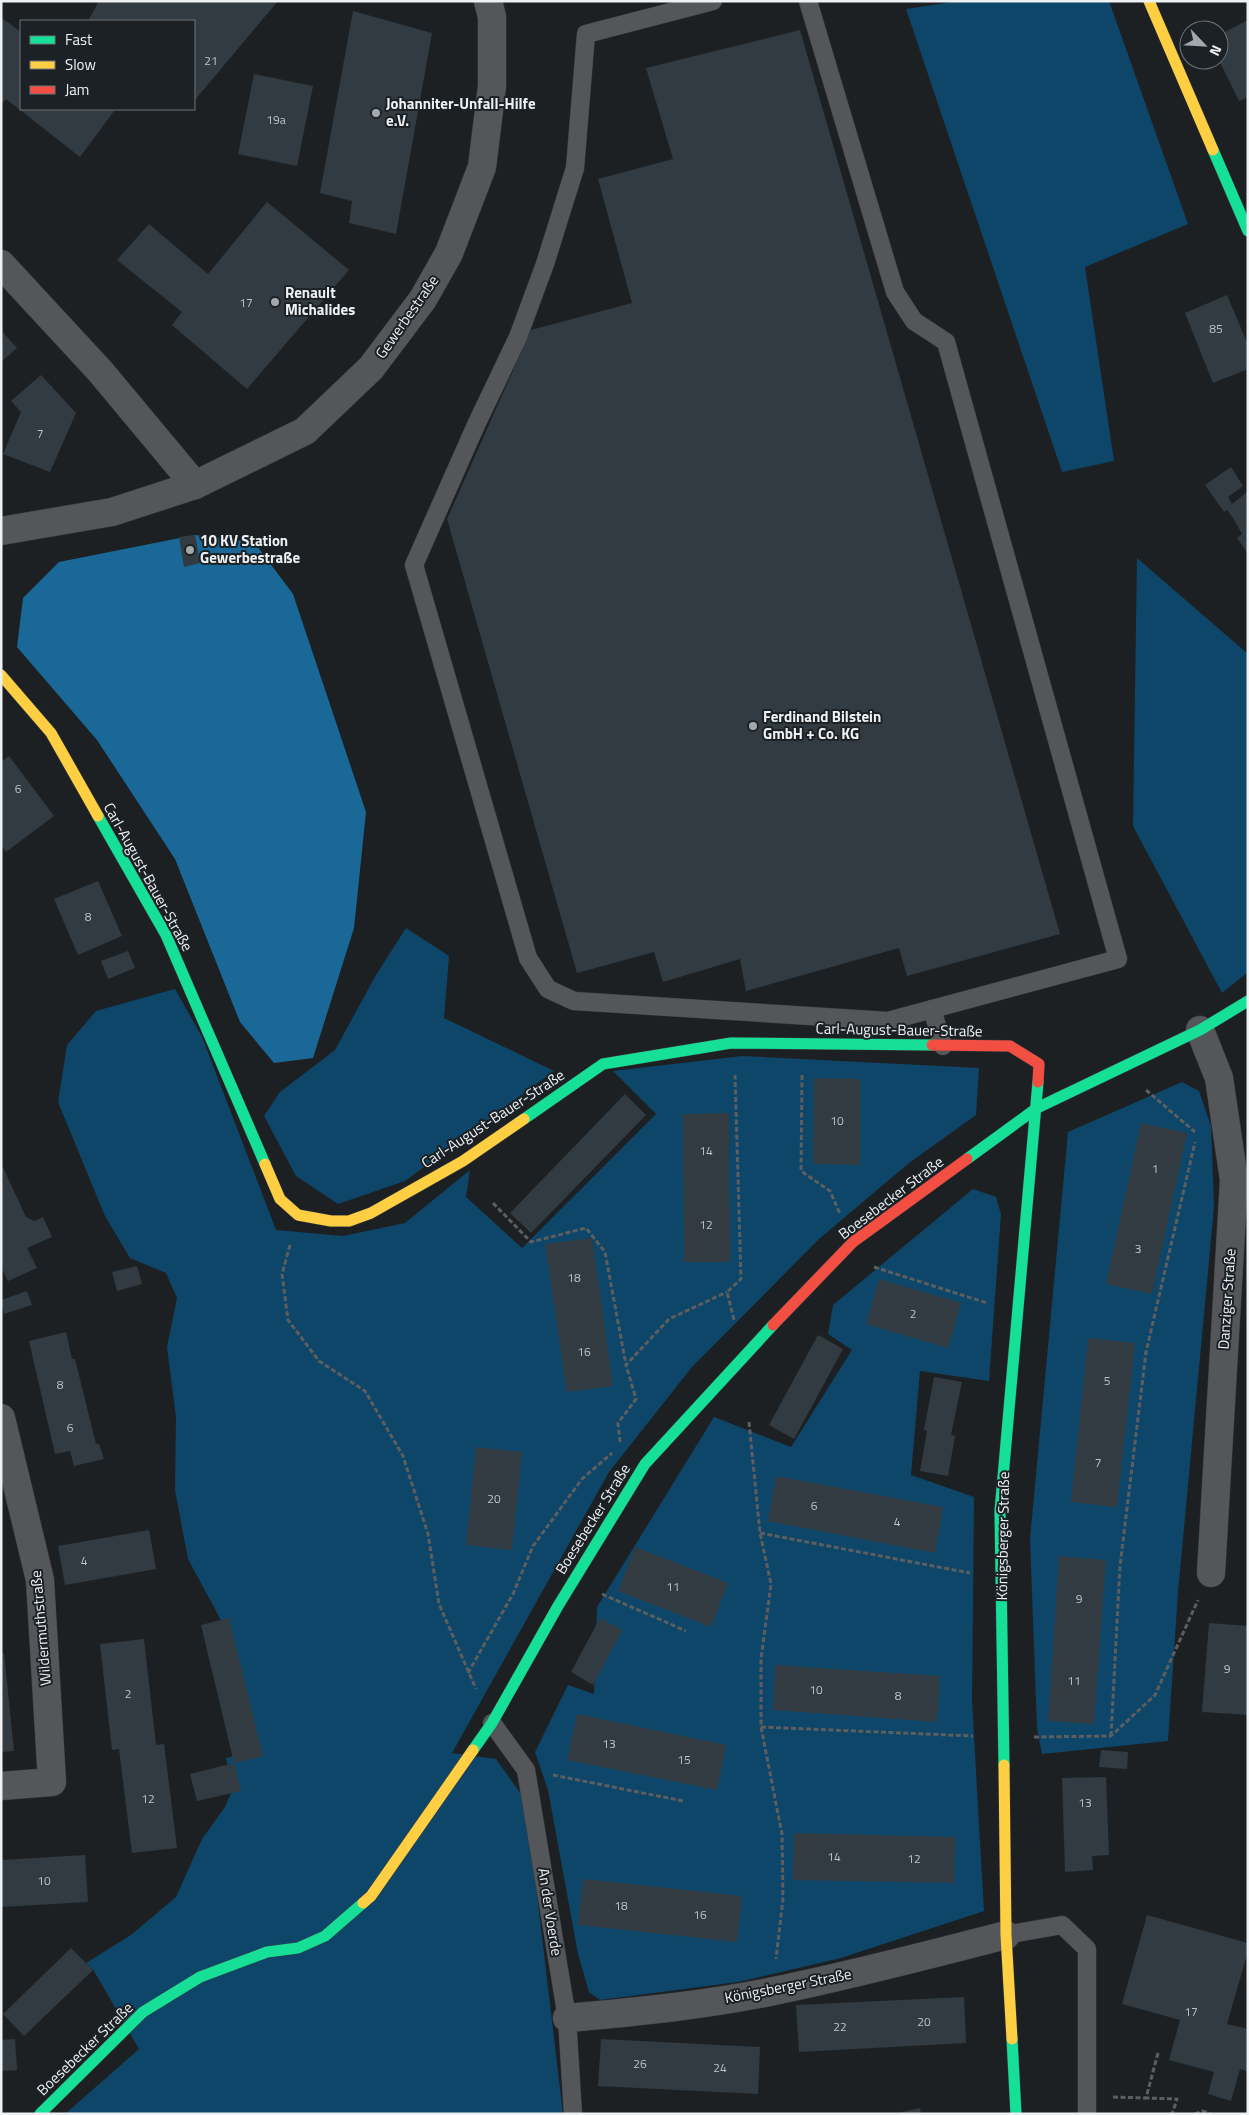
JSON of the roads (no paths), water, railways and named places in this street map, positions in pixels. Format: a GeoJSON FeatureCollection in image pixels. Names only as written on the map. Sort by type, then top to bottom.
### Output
{"type":"FeatureCollection","features":[{"type":"Feature","properties":{"kind":"street","name":"Gewerbestraße"},"geometry":{"type":"LineString","coordinates":[[1,531],[112,512],[195,485],[305,431],[371,368],[423,299],[450,253],[482,167],[492,86],[492,17],[488,1]]}},
{"type":"Feature","properties":{"kind":"street"},"geometry":{"type":"LineString","coordinates":[[1149,1],[1248,231]]}},
{"type":"Feature","properties":{"kind":"street"},"geometry":{"type":"LineString","coordinates":[[1,264],[100,371],[195,485]]}},
{"type":"Feature","properties":{"kind":"street","name":"Carl-August-Bauer-Straße"},"geometry":{"type":"LineString","coordinates":[[1,675],[51,733],[166,935],[280,1200],[298,1215],[331,1221],[349,1221],[372,1212],[462,1161],[603,1064],[731,1043],[1010,1046],[1039,1064],[1037,1108]]}},
{"type":"Feature","properties":{"kind":"street","name":"Boesebecker Straße"},"geometry":{"type":"LineString","coordinates":[[40,2114],[143,2012],[200,1977],[267,1952],[298,1948],[324,1936],[371,1896],[492,1723],[572,1581],[645,1464],[743,1357],[853,1242],[1037,1108],[1200,1030],[1248,1001]]}},
{"type":"Feature","properties":{"kind":"street","name":"Danziger Straße"},"geometry":{"type":"LineString","coordinates":[[1200,1030],[1219,1078],[1234,1180],[1211,1573]]}},
{"type":"Feature","properties":{"kind":"street","name":"Königsberger Straße"},"geometry":{"type":"LineString","coordinates":[[1016,2114],[1006,1935],[1000,1511],[1037,1108]]}},
{"type":"Feature","properties":{"kind":"street","name":"Wildermuthstraße"},"geometry":{"type":"LineString","coordinates":[[1,1418],[40,1580],[52,1782],[1,1786]]}},
{"type":"Feature","properties":{"kind":"street","name":"Königsberger Straße"},"geometry":{"type":"LineString","coordinates":[[567,2018],[643,2011],[772,1992],[1006,1935]]}},
{"type":"Feature","properties":{"kind":"lane"},"geometry":{"type":"LineString","coordinates":[[713,1],[586,34],[574,168],[545,264],[518,337],[476,425],[414,565],[528,958],[548,989],[574,1001],[888,1021],[1118,959],[946,342],[914,321],[895,292],[808,1]]}},
{"type":"Feature","properties":{"kind":"lane"},"geometry":{"type":"LineString","coordinates":[[932,1009],[943,1046]]}},
{"type":"Feature","properties":{"kind":"lane","name":"An der Voerde"},"geometry":{"type":"LineString","coordinates":[[492,1723],[526,1770],[567,2018],[573,2114]]}},
{"type":"Feature","properties":{"kind":"lane"},"geometry":{"type":"LineString","coordinates":[[1006,1935],[1062,1925],[1087,1949],[1087,2105]]}},
{"type":"Feature","properties":{"kind":"place","name":"Johanniter-Unfall-Hilfe e.V."},"geometry":{"type":"Point","coordinates":[376,113]}},
{"type":"Feature","properties":{"kind":"place","name":"Renault Michalides"},"geometry":{"type":"Point","coordinates":[275,302]}},
{"type":"Feature","properties":{"kind":"place","name":"10 KV Station Gewerbestraße"},"geometry":{"type":"Point","coordinates":[190,550]}},
{"type":"Feature","properties":{"kind":"place","name":"Ferdinand Bilstein GmbH + Co. KG"},"geometry":{"type":"Point","coordinates":[753,726]}}]}
